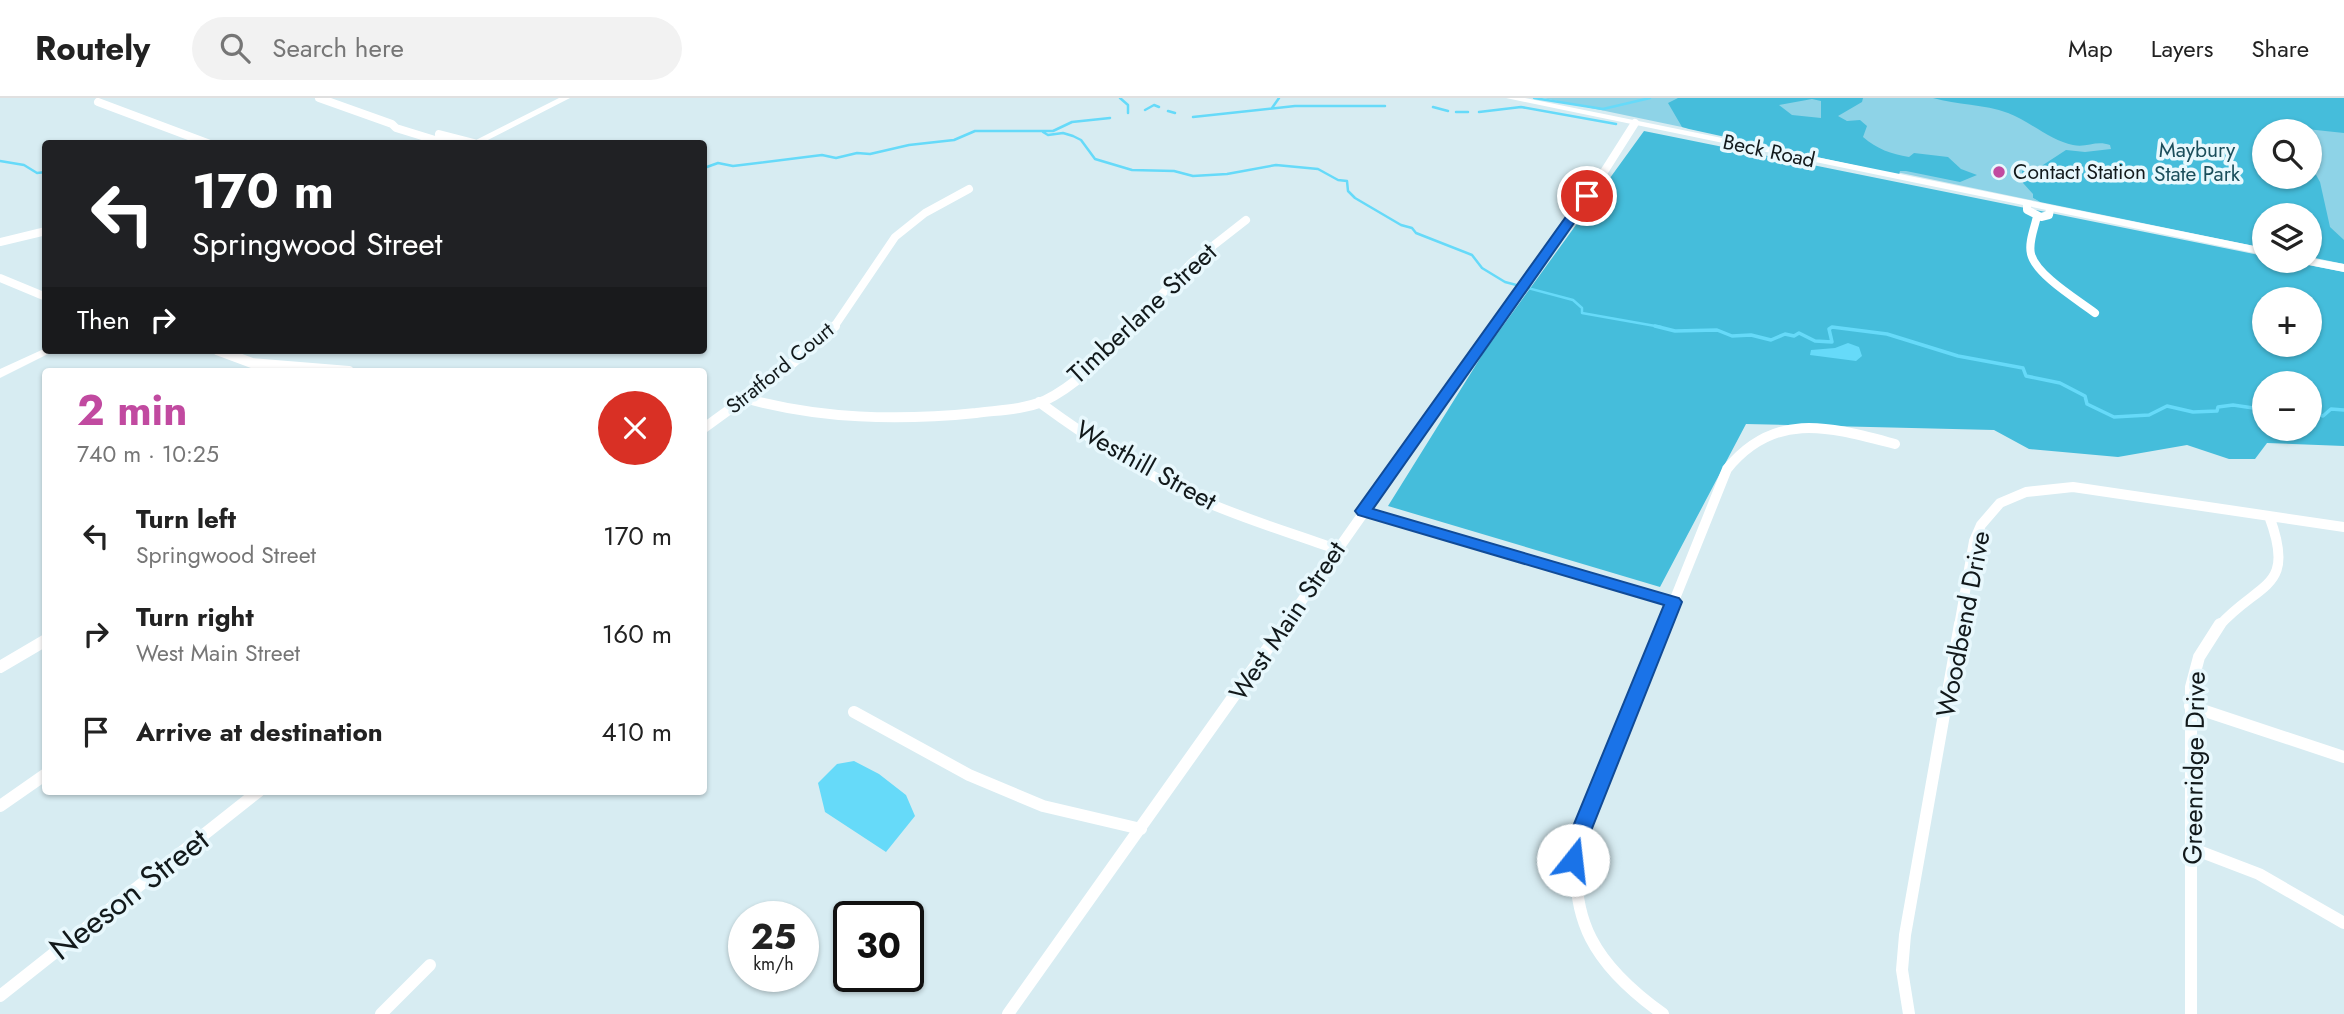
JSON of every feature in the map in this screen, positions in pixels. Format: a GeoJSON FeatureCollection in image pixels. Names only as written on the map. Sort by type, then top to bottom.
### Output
{"type":"FeatureCollection","features":[{"type":"Feature","properties":{"kind":"main road","name":"Beck Road"},"geometry":{"type":"LineString","coordinates":[[1511,98],[2252,250]]}},
{"type":"Feature","properties":{"kind":"main road"},"geometry":{"type":"LineString","coordinates":[[2322,264],[2344,268]]}},
{"type":"Feature","properties":{"kind":"street"},"geometry":{"type":"LineString","coordinates":[[319,98],[392,124],[462,140]]}},
{"type":"Feature","properties":{"kind":"street"},"geometry":{"type":"LineString","coordinates":[[479,140],[566,98]]}},
{"type":"Feature","properties":{"kind":"street"},"geometry":{"type":"LineString","coordinates":[[98,102],[198,140]]}},
{"type":"Feature","properties":{"kind":"street","name":"West Main Street"},"geometry":{"type":"LineString","coordinates":[[1008,1014],[1548,251],[1635,123]]}},
{"type":"Feature","properties":{"kind":"street"},"geometry":{"type":"LineString","coordinates":[[392,124],[396,128],[437,140]]}},
{"type":"Feature","properties":{"kind":"street"},"geometry":{"type":"LineString","coordinates":[[425,136],[433,132]]}},
{"type":"Feature","properties":{"kind":"street","name":"Stratford Court"},"geometry":{"type":"LineString","coordinates":[[707,426],[822,338],[842,318],[888,245],[906,227],[926,211],[969,189]]}},
{"type":"Feature","properties":{"kind":"street"},"geometry":{"type":"LineString","coordinates":[[2027,204],[2026,210],[2038,216],[2049,215],[2050,209]]}},
{"type":"Feature","properties":{"kind":"street"},"geometry":{"type":"LineString","coordinates":[[2038,216],[2031,251],[2033,259],[2047,275],[2095,313]]}},
{"type":"Feature","properties":{"kind":"street","name":"Timberlane Street"},"geometry":{"type":"LineString","coordinates":[[744,398],[810,414],[877,421],[961,415],[1019,408],[1039,402],[1049,398],[1098,360],[1185,269],[1246,220]]}},
{"type":"Feature","properties":{"kind":"street"},"geometry":{"type":"LineString","coordinates":[[0,243],[42,232]]}},
{"type":"Feature","properties":{"kind":"street"},"geometry":{"type":"LineString","coordinates":[[0,278],[42,295]]}},
{"type":"Feature","properties":{"kind":"street"},"geometry":{"type":"LineString","coordinates":[[0,374],[42,354]]}},
{"type":"Feature","properties":{"kind":"street"},"geometry":{"type":"LineString","coordinates":[[227,354],[251,363],[312,368]]}},
{"type":"Feature","properties":{"kind":"street","name":"Westhill Street"},"geometry":{"type":"LineString","coordinates":[[1039,402],[1062,419],[1177,488],[1215,505],[1336,549]]}},
{"type":"Feature","properties":{"kind":"street"},"geometry":{"type":"LineString","coordinates":[[1663,1014],[1628,987],[1607,964],[1590,939],[1578,909],[1573,884],[1573,860],[1584,824],[1727,469],[1740,450],[1751,441],[1779,431],[1816,429],[1863,435],[1895,444]]}},
{"type":"Feature","properties":{"kind":"street","name":"Woodbend Drive"},"geometry":{"type":"LineString","coordinates":[[1909,1014],[1902,970],[1905,935],[1974,541],[1985,517],[1997,505],[2016,496],[2059,487],[2100,490],[2344,527]]}},
{"type":"Feature","properties":{"kind":"street"},"geometry":{"type":"LineString","coordinates":[[1363,511],[1674,602]]}},
{"type":"Feature","properties":{"kind":"street","name":"Greenridge Drive"},"geometry":{"type":"LineString","coordinates":[[2191,1014],[2190,706],[2193,668],[2205,641],[2222,621],[2266,588],[2278,571],[2279,546],[2269,516]]}},
{"type":"Feature","properties":{"kind":"street"},"geometry":{"type":"LineString","coordinates":[[0,667],[42,642]]}},
{"type":"Feature","properties":{"kind":"street"},"geometry":{"type":"LineString","coordinates":[[2190,706],[2344,757]]}},
{"type":"Feature","properties":{"kind":"street"},"geometry":{"type":"LineString","coordinates":[[853,712],[969,775],[1043,806],[1140,829]]}},
{"type":"Feature","properties":{"kind":"street"},"geometry":{"type":"LineString","coordinates":[[0,806],[42,777]]}},
{"type":"Feature","properties":{"kind":"street","name":"Neeson Street"},"geometry":{"type":"LineString","coordinates":[[0,996],[254,795]]}},
{"type":"Feature","properties":{"kind":"street"},"geometry":{"type":"LineString","coordinates":[[2191,848],[2259,874],[2344,923]]}},
{"type":"Feature","properties":{"kind":"street"},"geometry":{"type":"LineString","coordinates":[[381,1014],[430,964]]}},
{"type":"Feature","properties":{"kind":"green space","name":"Maybury State Park"},"geometry":{"type":"Polygon","coordinates":[[[1543,98],[2344,98],[2344,258],[2322,230],[2322,203],[2252,203],[2252,214],[2033,198],[2040,202],[1543,98]]]}},
{"type":"Feature","properties":{"kind":"green space"},"geometry":{"type":"Polygon","coordinates":[[[1678,98],[1863,98],[1862,102],[1838,116],[1847,121],[1860,120],[1867,126],[1863,137],[1874,145],[1890,153],[1909,157],[1914,153],[1948,157],[1961,169],[1977,175],[1960,182],[1906,171],[1900,171],[1899,175],[1689,129],[1682,127],[1668,103],[1678,98]],[[1812,99],[1779,105],[1792,115],[1821,118],[1821,101],[1812,99]]]}},
{"type":"Feature","properties":{"kind":"green space"},"geometry":{"type":"Polygon","coordinates":[[[1933,98],[2344,98],[2344,133],[2322,131],[2322,119],[2252,119],[2252,189],[2322,189],[2330,227],[2344,240],[2344,264],[2322,259],[2322,203],[2252,203],[2252,246],[2040,202],[2033,198],[2033,194],[2023,183],[2022,171],[2043,165],[2066,150],[2085,152],[2111,149],[2110,145],[2100,143],[2083,146],[2065,143],[2008,113],[1933,98]]]}},
{"type":"Feature","properties":{"kind":"green space"},"geometry":{"type":"Polygon","coordinates":[[[1644,131],[2252,254],[2252,273],[2322,273],[2322,268],[2344,272],[2344,446],[2267,443],[2255,459],[2229,459],[2187,445],[2118,457],[2029,449],[1994,430],[1746,424],[1660,587],[1388,506],[1484,352],[1644,131]]]}},
{"type":"Feature","properties":{"kind":"shaded area"},"geometry":{"type":"Polygon","coordinates":[[[1848,343],[1859,347],[1862,356],[1856,361],[1810,355],[1811,350],[1835,348],[1848,343]]]}},
{"type":"Feature","properties":{"kind":"shaded area"},"geometry":{"type":"Polygon","coordinates":[[[854,761],[879,774],[906,795],[915,816],[886,852],[825,812],[818,783],[837,764],[854,761]]]}},
{"type":"Feature","properties":{"kind":"waterway"},"geometry":{"type":"LineString","coordinates":[[1120,98],[1128,105],[1128,113]]}},
{"type":"Feature","properties":{"kind":"waterway"},"geometry":{"type":"LineString","coordinates":[[1272,108],[1279,98]]}},
{"type":"Feature","properties":{"kind":"waterway"},"geometry":{"type":"LineString","coordinates":[[1534,98],[1603,109],[1650,98]]}},
{"type":"Feature","properties":{"kind":"waterway"},"geometry":{"type":"LineString","coordinates":[[1145,110],[1154,105],[1159,107]]}},
{"type":"Feature","properties":{"kind":"waterway"},"geometry":{"type":"LineString","coordinates":[[1193,117],[1295,106],[1385,106]]}},
{"type":"Feature","properties":{"kind":"waterway"},"geometry":{"type":"LineString","coordinates":[[1433,107],[1448,111]]}},
{"type":"Feature","properties":{"kind":"waterway"},"geometry":{"type":"LineString","coordinates":[[1479,112],[1521,107],[1616,124]]}},
{"type":"Feature","properties":{"kind":"waterway"},"geometry":{"type":"LineString","coordinates":[[1168,111],[1175,113]]}},
{"type":"Feature","properties":{"kind":"waterway"},"geometry":{"type":"LineString","coordinates":[[1456,112],[1468,112]]}},
{"type":"Feature","properties":{"kind":"waterway"},"geometry":{"type":"LineString","coordinates":[[707,167],[718,163],[733,166],[822,155],[836,158],[857,153],[870,154],[909,145],[954,140],[975,131],[1053,131],[1072,122],[1110,118]]}},
{"type":"Feature","properties":{"kind":"waterway"},"geometry":{"type":"LineString","coordinates":[[1043,132],[1048,135],[1063,133],[1073,136],[1081,140],[1095,159],[1132,170],[1174,171],[1193,176],[1227,174],[1276,165],[1318,169],[1338,180],[1347,181],[1348,191],[1355,198],[1401,225],[1472,255],[1482,268],[1505,282],[1573,300],[1582,308],[1582,313],[1661,327]]}},
{"type":"Feature","properties":{"kind":"waterway"},"geometry":{"type":"LineString","coordinates":[[0,161],[24,165],[37,173],[42,172]]}},
{"type":"Feature","properties":{"kind":"waterway"},"geometry":{"type":"LineString","coordinates":[[1655,326],[1675,331],[1717,330],[1732,336],[1751,335],[1771,340],[1785,334],[1794,336],[1799,333],[1815,341],[1832,342],[1829,329],[1832,327],[1887,334],[1958,356],[2023,368],[2026,376],[2060,383],[2085,396],[2087,404],[2114,417],[2149,415],[2167,406],[2193,412],[2217,411],[2218,407],[2233,405],[2252,408]]}},
{"type":"Feature","properties":{"kind":"waterway"},"geometry":{"type":"LineString","coordinates":[[2322,416],[2331,409],[2344,410]]}},
{"type":"Feature","properties":{"kind":"place","name":"Contact Station"},"geometry":{"type":"Point","coordinates":[1999,172]}},
{"type":"Feature","properties":{"kind":"route"},"geometry":{"type":"LineString","coordinates":[[1573,860],[1579,836],[1674,602],[1363,511],[1587,196]]}}]}
